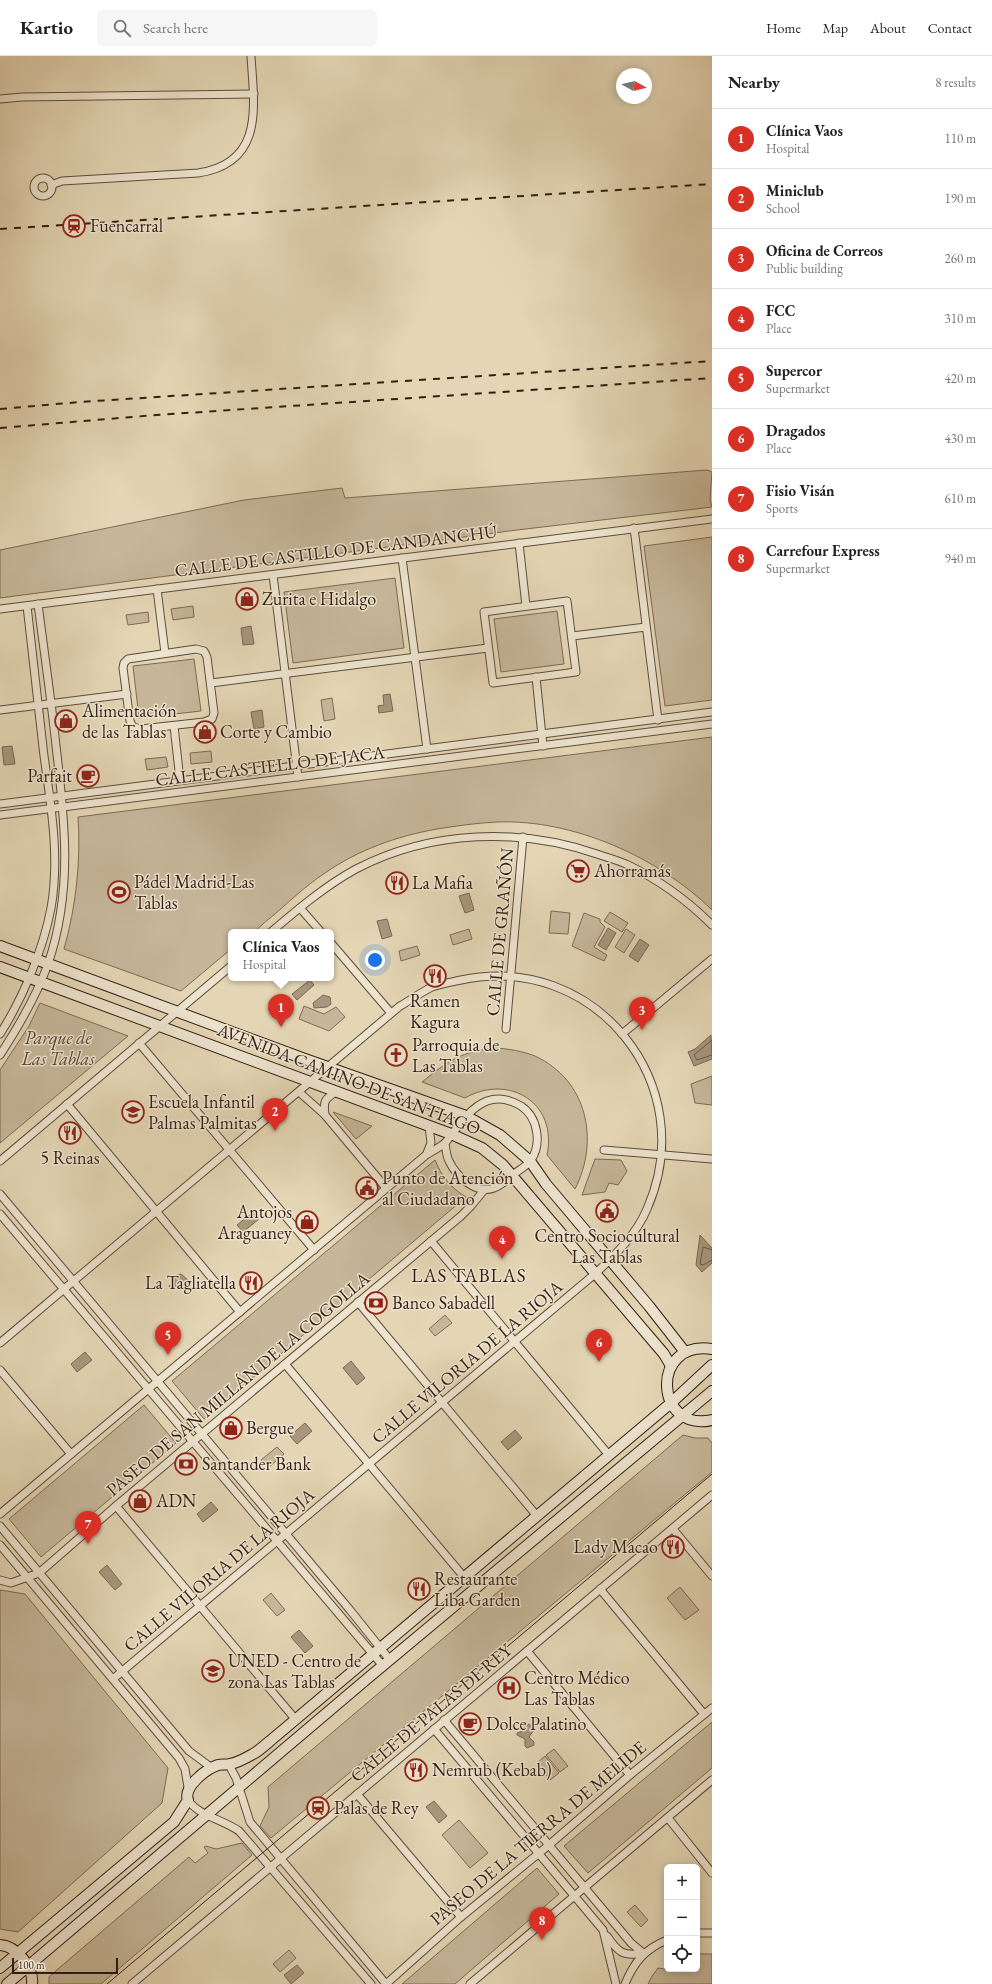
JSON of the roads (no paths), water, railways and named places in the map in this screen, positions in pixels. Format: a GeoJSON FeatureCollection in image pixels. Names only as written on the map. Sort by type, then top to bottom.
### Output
{"type":"FeatureCollection","features":[{"type":"Feature","properties":{"kind":"street"},"geometry":{"type":"LineString","coordinates":[[51,185],[62,181],[198,173],[218,168],[232,158],[246,142],[254,121],[254,94],[251,56]]}},
{"type":"Feature","properties":{"kind":"street"},"geometry":{"type":"LineString","coordinates":[[0,99],[22,97],[254,94]]}},
{"type":"Feature","properties":{"kind":"street","name":"CALLE DE CASTILLO DE CANDANCHÚ"},"geometry":{"type":"LineString","coordinates":[[0,609],[712,519]]}},
{"type":"Feature","properties":{"kind":"street"},"geometry":{"type":"LineString","coordinates":[[634,528],[658,720]]}},
{"type":"Feature","properties":{"kind":"street","name":"CALLE DE CASTILLO DE CANDANCHÚ"},"geometry":{"type":"LineString","coordinates":[[519,543],[526,606]]}},
{"type":"Feature","properties":{"kind":"street"},"geometry":{"type":"LineString","coordinates":[[402,558],[427,749]]}},
{"type":"Feature","properties":{"kind":"street"},"geometry":{"type":"LineString","coordinates":[[272,574],[298,777]]}},
{"type":"Feature","properties":{"kind":"street","name":"CALLE DE CASTILLO DE CANDANCHÚ"},"geometry":{"type":"LineString","coordinates":[[158,589],[165,653]]}},
{"type":"Feature","properties":{"kind":"street"},"geometry":{"type":"LineString","coordinates":[[567,601],[572,636],[576,672],[493,683],[484,612],[567,601]]}},
{"type":"Feature","properties":{"kind":"street"},"geometry":{"type":"LineString","coordinates":[[0,1055],[31,1004],[41,982],[48,963],[61,908],[65,879],[66,852],[64,807],[38,604]]}},
{"type":"Feature","properties":{"kind":"street"},"geometry":{"type":"LineString","coordinates":[[0,1034],[37,959],[46,932],[53,884],[54,866],[51,809],[27,606]]}},
{"type":"Feature","properties":{"kind":"street"},"geometry":{"type":"LineString","coordinates":[[572,636],[646,627]]}},
{"type":"Feature","properties":{"kind":"street"},"geometry":{"type":"LineString","coordinates":[[210,683],[488,648]]}},
{"type":"Feature","properties":{"kind":"street"},"geometry":{"type":"LineString","coordinates":[[196,649],[204,651],[207,657],[210,683],[214,713],[212,719],[204,722],[174,726],[141,729],[133,727],[130,721],[123,668],[124,663],[128,659],[196,649]]}},
{"type":"Feature","properties":{"kind":"street"},"geometry":{"type":"LineString","coordinates":[[536,677],[543,746]]}},
{"type":"Feature","properties":{"kind":"street"},"geometry":{"type":"LineString","coordinates":[[0,710],[126,694]]}},
{"type":"Feature","properties":{"kind":"street","name":"CALLE CASTIELLO DE JACA"},"geometry":{"type":"LineString","coordinates":[[0,804],[712,712]]}},
{"type":"Feature","properties":{"kind":"street","name":"CALLE CASTIELLO DE JACA"},"geometry":{"type":"LineString","coordinates":[[0,815],[712,724]]}},
{"type":"Feature","properties":{"kind":"street"},"geometry":{"type":"LineString","coordinates":[[174,726],[180,780]]}},
{"type":"Feature","properties":{"kind":"street"},"geometry":{"type":"LineString","coordinates":[[275,929],[313,897],[356,870],[401,851],[432,842],[462,838],[507,836],[523,837],[576,846],[628,865],[676,894],[712,924]]}},
{"type":"Feature","properties":{"kind":"street","name":"CALLE DE GRAÑÓN"},"geometry":{"type":"LineString","coordinates":[[506,1029],[523,837]]}},
{"type":"Feature","properties":{"kind":"street"},"geometry":{"type":"LineString","coordinates":[[300,908],[318,929]]}},
{"type":"Feature","properties":{"kind":"street","name":"AVENIDA CAMINO DE SANTIAGO"},"geometry":{"type":"LineString","coordinates":[[0,946],[328,1067],[466,1116],[500,1135],[530,1161],[546,1184],[678,1341],[685,1352]]}},
{"type":"Feature","properties":{"kind":"street"},"geometry":{"type":"LineString","coordinates":[[334,946],[391,1013]]}},
{"type":"Feature","properties":{"kind":"street"},"geometry":{"type":"LineString","coordinates":[[622,1034],[712,959]]}},
{"type":"Feature","properties":{"kind":"street","name":"AVENIDA CAMINO DE SANTIAGO"},"geometry":{"type":"LineString","coordinates":[[0,967],[337,1091],[451,1134],[482,1148],[503,1165],[664,1354],[671,1366]]}},
{"type":"Feature","properties":{"kind":"street"},"geometry":{"type":"LineString","coordinates":[[0,1161],[228,968]]}},
{"type":"Feature","properties":{"kind":"street","name":"CALLE VILORIA DE LA RIOJA"},"geometry":{"type":"LineString","coordinates":[[0,1343],[391,1013],[400,1006],[432,988],[480,976],[511,976],[542,981],[576,996],[606,1016],[622,1034],[642,1063],[656,1097],[660,1119],[661,1154],[655,1187],[647,1210],[635,1230],[610,1259],[596,1273],[113,1679]]}},
{"type":"Feature","properties":{"kind":"street"},"geometry":{"type":"LineString","coordinates":[[139,1043],[314,1250]]}},
{"type":"Feature","properties":{"kind":"street"},"geometry":{"type":"LineString","coordinates":[[325,1115],[323,1106],[325,1099],[337,1091]]}},
{"type":"Feature","properties":{"kind":"street"},"geometry":{"type":"LineString","coordinates":[[299,1092],[325,1115],[386,1188]]}},
{"type":"Feature","properties":{"kind":"street"},"geometry":{"type":"LineString","coordinates":[[0,1514],[386,1188],[426,1155],[445,1143],[466,1116],[476,1108],[486,1102],[500,1099],[513,1101],[525,1109],[533,1120],[537,1133],[536,1147],[530,1161]]}},
{"type":"Feature","properties":{"kind":"street"},"geometry":{"type":"LineString","coordinates":[[67,1104],[240,1312]]}},
{"type":"Feature","properties":{"kind":"street"},"geometry":{"type":"LineString","coordinates":[[426,1155],[430,1147],[431,1135],[429,1126]]}},
{"type":"Feature","properties":{"kind":"street"},"geometry":{"type":"LineString","coordinates":[[445,1143],[448,1160],[457,1173],[469,1185],[485,1189]]}},
{"type":"Feature","properties":{"kind":"street"},"geometry":{"type":"LineString","coordinates":[[604,1150],[712,1159]]}},
{"type":"Feature","properties":{"kind":"street","name":"PASEO DE SAN MILLÁN DE LA COGOLLA"},"geometry":{"type":"LineString","coordinates":[[0,1580],[11,1583],[39,1573],[116,1506],[431,1241],[471,1206],[485,1189],[494,1188],[512,1176],[530,1161]]}},
{"type":"Feature","properties":{"kind":"street"},"geometry":{"type":"LineString","coordinates":[[0,1194],[286,1534],[376,1651]]}},
{"type":"Feature","properties":{"kind":"street"},"geometry":{"type":"LineString","coordinates":[[0,1214],[277,1541],[386,1663]]}},
{"type":"Feature","properties":{"kind":"street"},"geometry":{"type":"LineString","coordinates":[[431,1241],[608,1454]]}},
{"type":"Feature","properties":{"kind":"street"},"geometry":{"type":"LineString","coordinates":[[358,1302],[537,1516]]}},
{"type":"Feature","properties":{"kind":"street"},"geometry":{"type":"LineString","coordinates":[[712,1349],[698,1348],[685,1352],[671,1366],[666,1378],[666,1391],[671,1403],[684,1416],[700,1421],[712,1420]]}},
{"type":"Feature","properties":{"kind":"street"},"geometry":{"type":"LineString","coordinates":[[285,1364],[464,1577]]}},
{"type":"Feature","properties":{"kind":"street"},"geometry":{"type":"LineString","coordinates":[[188,1788],[212,1768],[219,1765],[229,1765],[255,1753],[296,1720],[608,1454],[671,1403],[712,1365]]}},
{"type":"Feature","properties":{"kind":"street"},"geometry":{"type":"LineString","coordinates":[[0,1370],[71,1454]]}},
{"type":"Feature","properties":{"kind":"street"},"geometry":{"type":"LineString","coordinates":[[7,1984],[386,1663],[684,1416],[712,1391]]}},
{"type":"Feature","properties":{"kind":"street","name":"CALLE DE PALAS DE REY"},"geometry":{"type":"LineString","coordinates":[[132,1984],[712,1495]]}},
{"type":"Feature","properties":{"kind":"street"},"geometry":{"type":"LineString","coordinates":[[116,1506],[296,1720]]}},
{"type":"Feature","properties":{"kind":"street"},"geometry":{"type":"LineString","coordinates":[[0,1526],[189,1751],[212,1768]]}},
{"type":"Feature","properties":{"kind":"street"},"geometry":{"type":"LineString","coordinates":[[673,1529],[712,1576]]}},
{"type":"Feature","properties":{"kind":"street"},"geometry":{"type":"LineString","coordinates":[[0,1545],[179,1758],[185,1769],[188,1788],[186,1793],[188,1800],[194,1808],[226,1822],[239,1831],[370,1984]]}},
{"type":"Feature","properties":{"kind":"street"},"geometry":{"type":"LineString","coordinates":[[600,1590],[704,1714]]}},
{"type":"Feature","properties":{"kind":"street"},"geometry":{"type":"LineString","coordinates":[[527,1651],[630,1775]]}},
{"type":"Feature","properties":{"kind":"street","name":"PASEO DE LA TIERRA DE MELIDE"},"geometry":{"type":"LineString","coordinates":[[386,1984],[461,1916],[549,1846],[630,1775],[712,1708]]}},
{"type":"Feature","properties":{"kind":"street"},"geometry":{"type":"LineString","coordinates":[[444,1720],[584,1888],[631,1943],[643,1953]]}},
{"type":"Feature","properties":{"kind":"street"},"geometry":{"type":"LineString","coordinates":[[434,1728],[621,1952],[630,1956],[643,1953]]}},
{"type":"Feature","properties":{"kind":"street"},"geometry":{"type":"LineString","coordinates":[[229,1765],[236,1778],[250,1822],[386,1984]]}},
{"type":"Feature","properties":{"kind":"street"},"geometry":{"type":"LineString","coordinates":[[470,1984],[712,1780]]}},
{"type":"Feature","properties":{"kind":"street"},"geometry":{"type":"LineString","coordinates":[[357,1794],[461,1916]]}},
{"type":"Feature","properties":{"kind":"street"},"geometry":{"type":"LineString","coordinates":[[0,1968],[174,1822],[188,1800]]}},
{"type":"Feature","properties":{"kind":"street"},"geometry":{"type":"LineString","coordinates":[[668,1818],[712,1873]]}},
{"type":"Feature","properties":{"kind":"street"},"geometry":{"type":"LineString","coordinates":[[294,1895],[300,1896],[304,1892],[304,1887]]}},
{"type":"Feature","properties":{"kind":"street"},"geometry":{"type":"LineString","coordinates":[[308,1910],[308,1905],[310,1902],[317,1902]]}},
{"type":"Feature","properties":{"kind":"street"},"geometry":{"type":"LineString","coordinates":[[603,1930],[616,1984]]}},
{"type":"Feature","properties":{"kind":"street"},"geometry":{"type":"LineString","coordinates":[[700,1934],[712,1933]]}},
{"type":"Feature","properties":{"kind":"street"},"geometry":{"type":"LineString","coordinates":[[625,1984],[631,1969],[643,1953],[653,1946],[664,1941]]}},
{"type":"Feature","properties":{"kind":"street"},"geometry":{"type":"LineString","coordinates":[[0,1945],[17,1953],[28,1966],[32,1984]]}},
{"type":"Feature","properties":{"kind":"water"},"geometry":{"type":"Polygon","coordinates":[[[251,626],[254,644],[243,645],[241,628],[251,626]]]}},
{"type":"Feature","properties":{"kind":"water"},"geometry":{"type":"Polygon","coordinates":[[[390,694],[393,711],[379,713],[378,706],[384,705],[383,695],[390,694]]]}},
{"type":"Feature","properties":{"kind":"water"},"geometry":{"type":"Polygon","coordinates":[[[262,710],[264,727],[254,729],[251,712],[262,710]]]}},
{"type":"Feature","properties":{"kind":"water"},"geometry":{"type":"Polygon","coordinates":[[[12,746],[15,764],[4,765],[2,747],[12,746]]]}},
{"type":"Feature","properties":{"kind":"water"},"geometry":{"type":"Polygon","coordinates":[[[469,893],[474,910],[465,913],[459,896],[469,893]]]}},
{"type":"Feature","properties":{"kind":"water"},"geometry":{"type":"Polygon","coordinates":[[[387,919],[392,936],[382,939],[377,921],[387,919]]]}},
{"type":"Feature","properties":{"kind":"water"},"geometry":{"type":"Polygon","coordinates":[[[608,928],[616,933],[606,950],[598,945],[608,928]]]}},
{"type":"Feature","properties":{"kind":"water"},"geometry":{"type":"Polygon","coordinates":[[[640,939],[649,945],[638,962],[629,956],[640,939]]]}},
{"type":"Feature","properties":{"kind":"water"},"geometry":{"type":"Polygon","coordinates":[[[309,981],[311,981],[314,985],[297,1000],[292,994],[309,981]]]}},
{"type":"Feature","properties":{"kind":"water"},"geometry":{"type":"Polygon","coordinates":[[[323,995],[330,997],[331,1004],[327,1007],[314,1008],[313,1003],[323,995]]]}},
{"type":"Feature","properties":{"kind":"water"},"geometry":{"type":"Polygon","coordinates":[[[711,1035],[712,1059],[694,1066],[688,1052],[695,1049],[711,1035]]]}},
{"type":"Feature","properties":{"kind":"water"},"geometry":{"type":"Polygon","coordinates":[[[253,1212],[259,1219],[243,1232],[237,1225],[253,1212]]]}},
{"type":"Feature","properties":{"kind":"water"},"geometry":{"type":"Polygon","coordinates":[[[700,1235],[712,1248],[712,1263],[702,1272],[696,1265],[700,1235]]]}},
{"type":"Feature","properties":{"kind":"water"},"geometry":{"type":"Polygon","coordinates":[[[181,1274],[188,1280],[188,1285],[183,1284],[175,1286],[172,1290],[169,1286],[174,1284],[174,1278],[181,1274]]]}},
{"type":"Feature","properties":{"kind":"water"},"geometry":{"type":"Polygon","coordinates":[[[85,1352],[92,1360],[77,1372],[71,1364],[85,1352]]]}},
{"type":"Feature","properties":{"kind":"water"},"geometry":{"type":"Polygon","coordinates":[[[351,1361],[365,1378],[357,1385],[343,1368],[351,1361]]]}},
{"type":"Feature","properties":{"kind":"water"},"geometry":{"type":"Polygon","coordinates":[[[305,1423],[312,1431],[297,1444],[290,1436],[305,1423]]]}},
{"type":"Feature","properties":{"kind":"water"},"geometry":{"type":"Polygon","coordinates":[[[515,1430],[522,1438],[508,1450],[501,1442],[515,1430]]]}},
{"type":"Feature","properties":{"kind":"water"},"geometry":{"type":"Polygon","coordinates":[[[211,1502],[218,1510],[203,1522],[197,1514],[211,1502]]]}},
{"type":"Feature","properties":{"kind":"water"},"geometry":{"type":"Polygon","coordinates":[[[107,1565],[122,1584],[115,1590],[99,1572],[107,1565]]]}},
{"type":"Feature","properties":{"kind":"water"},"geometry":{"type":"Polygon","coordinates":[[[299,1630],[313,1646],[305,1653],[291,1637],[299,1630]]]}},
{"type":"Feature","properties":{"kind":"water"},"geometry":{"type":"Polygon","coordinates":[[[529,1724],[534,1730],[529,1737],[534,1742],[534,1745],[527,1748],[525,1746],[525,1739],[517,1735],[517,1733],[523,1731],[524,1727],[529,1724]]]}},
{"type":"Feature","properties":{"kind":"water"},"geometry":{"type":"Polygon","coordinates":[[[434,1801],[447,1816],[439,1823],[426,1807],[434,1801]]]}},
{"type":"Feature","properties":{"kind":"water"},"geometry":{"type":"Polygon","coordinates":[[[297,1965],[304,1973],[291,1984],[284,1975],[297,1965]]]}},
{"type":"Feature","properties":{"kind":"tram line"},"geometry":{"type":"LineString","coordinates":[[107,1984],[712,1474]]}},
{"type":"Feature","properties":{"kind":"railway"},"geometry":{"type":"LineString","coordinates":[[0,229],[712,184]]}},
{"type":"Feature","properties":{"kind":"railway"},"geometry":{"type":"LineString","coordinates":[[0,409],[80,402],[712,361]]}},
{"type":"Feature","properties":{"kind":"railway"},"geometry":{"type":"LineString","coordinates":[[0,428],[156,415],[712,378]]}},
{"type":"Feature","properties":{"kind":"place","name":"Fuencarral"},"geometry":{"type":"Point","coordinates":[74,226]}},
{"type":"Feature","properties":{"kind":"place","name":"Zurita e Hidalgo"},"geometry":{"type":"Point","coordinates":[247,599]}},
{"type":"Feature","properties":{"kind":"place","name":"Alimentación de las Tablas"},"geometry":{"type":"Point","coordinates":[66,721]}},
{"type":"Feature","properties":{"kind":"place","name":"Corte y Cambio"},"geometry":{"type":"Point","coordinates":[205,732]}},
{"type":"Feature","properties":{"kind":"place","name":"Parfait"},"geometry":{"type":"Point","coordinates":[88,776]}},
{"type":"Feature","properties":{"kind":"place","name":"Ahorramás"},"geometry":{"type":"Point","coordinates":[578,871]}},
{"type":"Feature","properties":{"kind":"place","name":"La Mafia"},"geometry":{"type":"Point","coordinates":[397,883]}},
{"type":"Feature","properties":{"kind":"place","name":"Pádel Madrid-Las Tablas"},"geometry":{"type":"Point","coordinates":[119,892]}},
{"type":"Feature","properties":{"kind":"place","name":"Ramen Kagura"},"geometry":{"type":"Point","coordinates":[435,976]}},
{"type":"Feature","properties":{"kind":"place","name":"Clínica Vaos"},"geometry":{"type":"Point","coordinates":[281,1027]}},
{"type":"Feature","properties":{"kind":"place","name":"Oficina de Correos"},"geometry":{"type":"Point","coordinates":[642,1030]}},
{"type":"Feature","properties":{"kind":"place","name":"Parroquia de Las Tablas"},"geometry":{"type":"Point","coordinates":[396,1055]}},
{"type":"Feature","properties":{"kind":"place","name":"Escuela Infantil Palmas Palmitas"},"geometry":{"type":"Point","coordinates":[133,1112]}},
{"type":"Feature","properties":{"kind":"place","name":"Miniclub"},"geometry":{"type":"Point","coordinates":[275,1131]}},
{"type":"Feature","properties":{"kind":"place","name":"5 Reinas"},"geometry":{"type":"Point","coordinates":[70,1133]}},
{"type":"Feature","properties":{"kind":"place","name":"Punto de Atención al Ciudadano"},"geometry":{"type":"Point","coordinates":[367,1188]}},
{"type":"Feature","properties":{"kind":"place","name":"Centro Sociocultural Las Tablas"},"geometry":{"type":"Point","coordinates":[607,1211]}},
{"type":"Feature","properties":{"kind":"place","name":"Antojos Araguaney"},"geometry":{"type":"Point","coordinates":[307,1222]}},
{"type":"Feature","properties":{"kind":"place","name":"FCC"},"geometry":{"type":"Point","coordinates":[502,1259]}},
{"type":"Feature","properties":{"kind":"place","name":"La Tagliatella"},"geometry":{"type":"Point","coordinates":[251,1283]}},
{"type":"Feature","properties":{"kind":"place","name":"Banco Sabadell"},"geometry":{"type":"Point","coordinates":[376,1303]}},
{"type":"Feature","properties":{"kind":"place","name":"Supercor"},"geometry":{"type":"Point","coordinates":[168,1355]}},
{"type":"Feature","properties":{"kind":"place","name":"Dragados"},"geometry":{"type":"Point","coordinates":[599,1362]}},
{"type":"Feature","properties":{"kind":"place","name":"Bergue"},"geometry":{"type":"Point","coordinates":[231,1428]}},
{"type":"Feature","properties":{"kind":"place","name":"Santander Bank"},"geometry":{"type":"Point","coordinates":[186,1464]}},
{"type":"Feature","properties":{"kind":"place","name":"ADN"},"geometry":{"type":"Point","coordinates":[140,1501]}},
{"type":"Feature","properties":{"kind":"place","name":"Fisio Visán"},"geometry":{"type":"Point","coordinates":[88,1544]}},
{"type":"Feature","properties":{"kind":"place","name":"Lady Macao"},"geometry":{"type":"Point","coordinates":[673,1547]}},
{"type":"Feature","properties":{"kind":"place","name":"Restaurante Liba Garden"},"geometry":{"type":"Point","coordinates":[419,1589]}},
{"type":"Feature","properties":{"kind":"place","name":"UNED - Centro de zona Las Tablas"},"geometry":{"type":"Point","coordinates":[213,1671]}},
{"type":"Feature","properties":{"kind":"place","name":"Centro Médico Las Tablas"},"geometry":{"type":"Point","coordinates":[509,1688]}},
{"type":"Feature","properties":{"kind":"place","name":"Dolce Palatino"},"geometry":{"type":"Point","coordinates":[470,1724]}},
{"type":"Feature","properties":{"kind":"place","name":"Nemrub (Kebab)"},"geometry":{"type":"Point","coordinates":[416,1770]}},
{"type":"Feature","properties":{"kind":"place","name":"Palas de Rey"},"geometry":{"type":"Point","coordinates":[318,1808]}},
{"type":"Feature","properties":{"kind":"place","name":"Carrefour Express"},"geometry":{"type":"Point","coordinates":[542,1940]}},
{"type":"Feature","properties":{"kind":"district","name":"LAS TABLAS"},"geometry":{"type":"Point","coordinates":[469,1275]}},
{"type":"Feature","properties":{"kind":"park label","name":"Parque de Las Tablas"},"geometry":{"type":"Point","coordinates":[58,1048]}}]}
